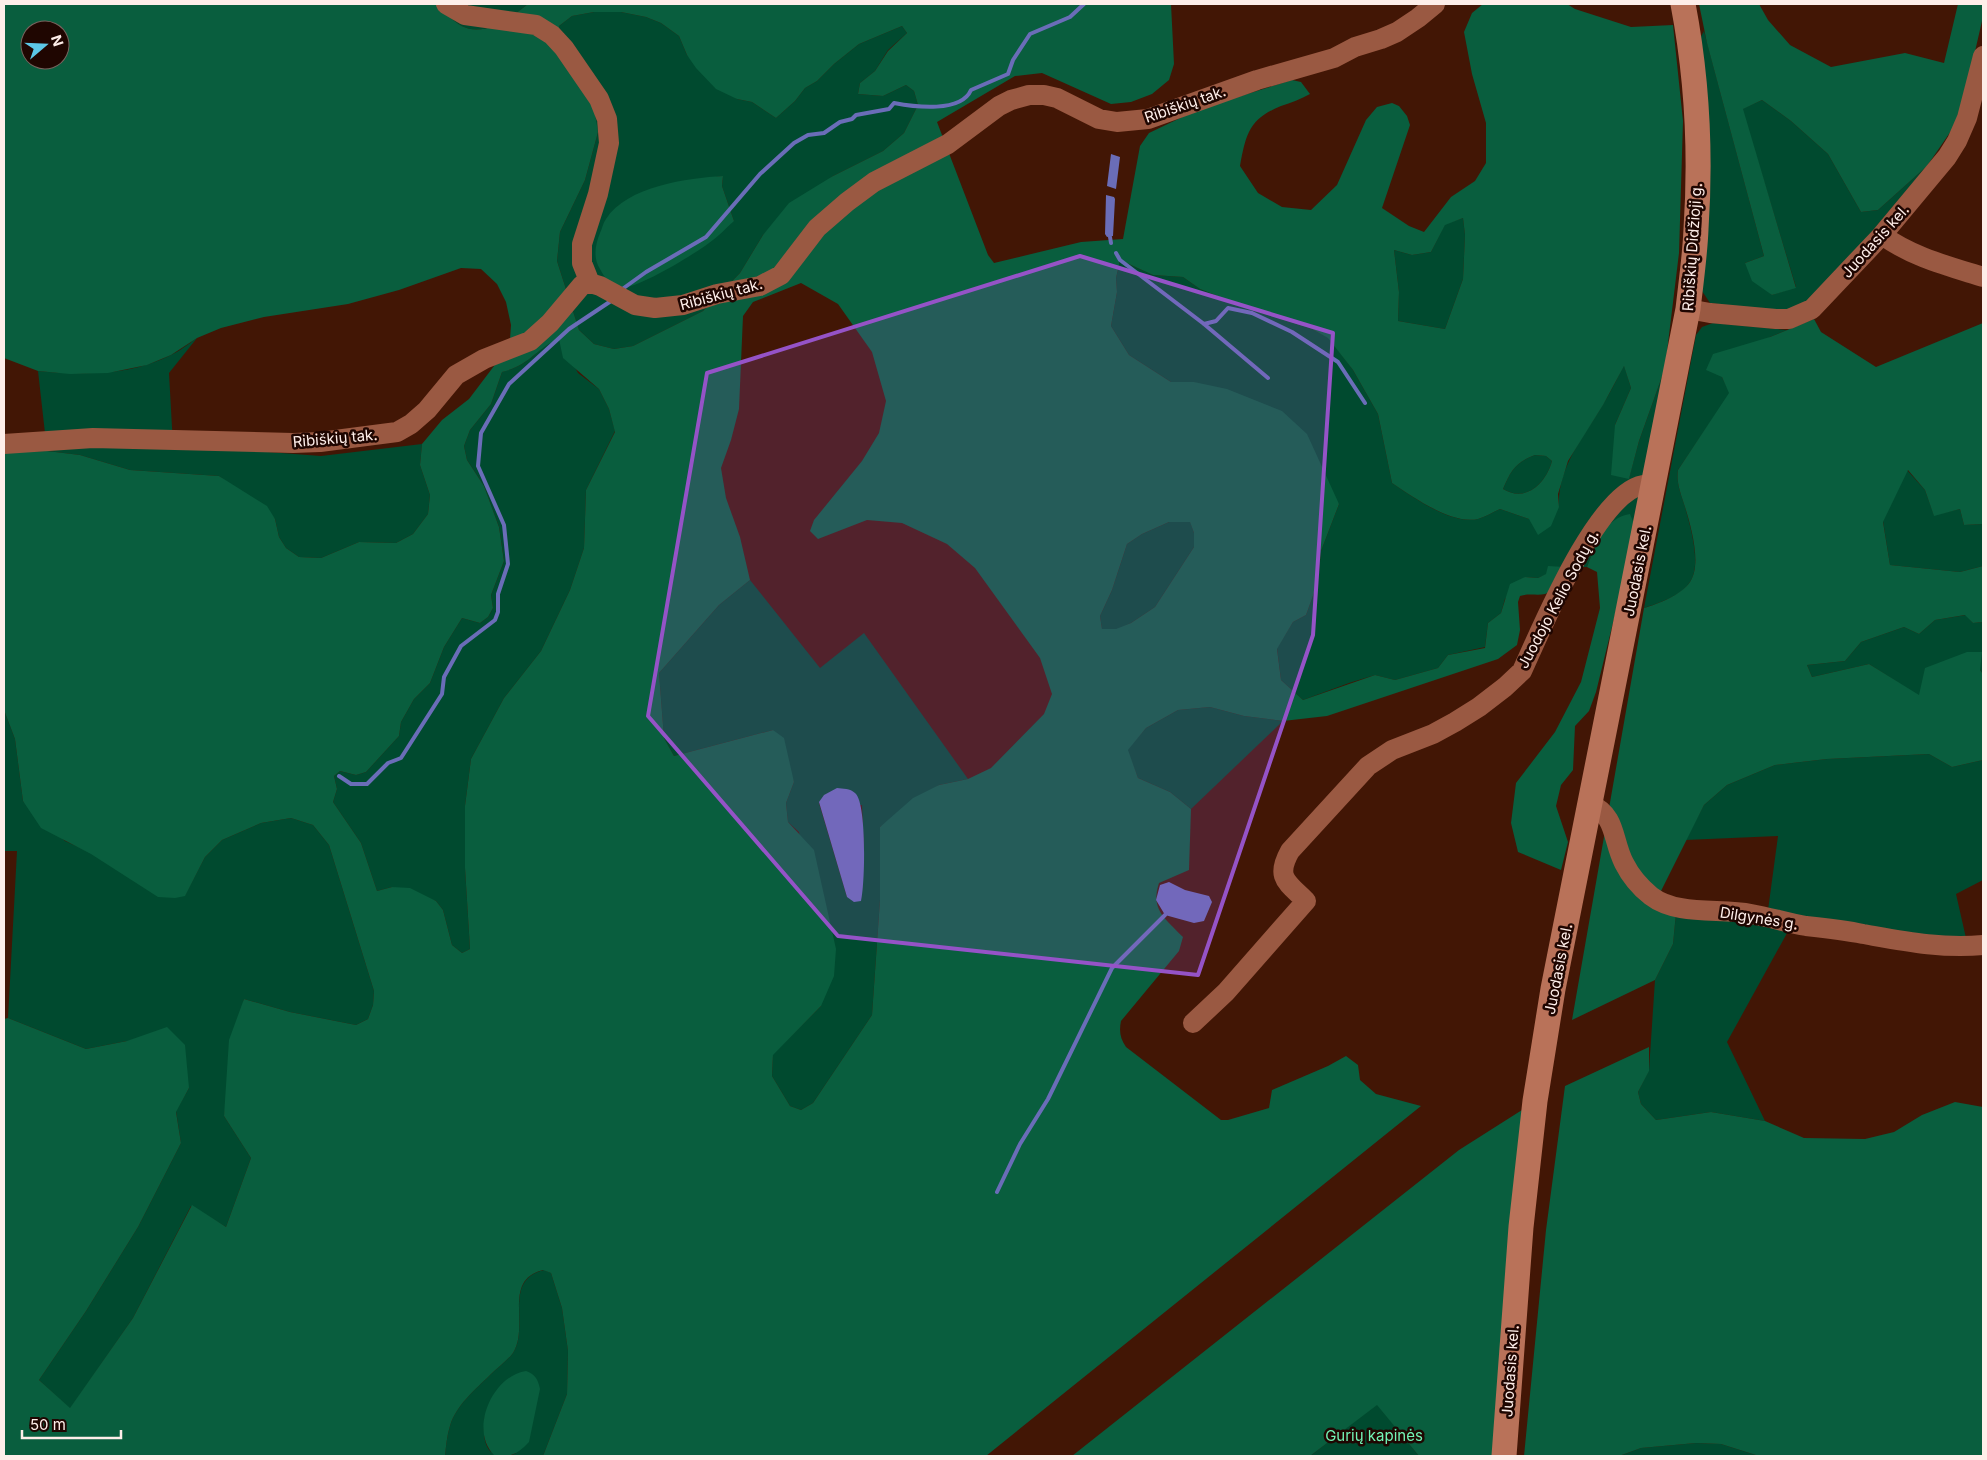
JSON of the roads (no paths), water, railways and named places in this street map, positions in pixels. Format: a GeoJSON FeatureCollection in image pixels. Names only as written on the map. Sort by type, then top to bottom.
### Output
{"type":"FeatureCollection","features":[{"type":"Feature","properties":{"kind":"main road","name":"Ribiškių Didžioji g."},"geometry":{"type":"LineString","coordinates":[[1654,487],[1688,308],[1696,229],[1697,129],[1689,34],[1683,4]]}},
{"type":"Feature","properties":{"kind":"main road","name":"Juodasis kel."},"geometry":{"type":"LineString","coordinates":[[1504,1456],[1521,1228],[1534,1101],[1553,989],[1654,487]]}},
{"type":"Feature","properties":{"kind":"street"},"geometry":{"type":"LineString","coordinates":[[446,4],[465,15],[536,25],[552,35],[564,48],[599,99],[606,119],[609,143],[598,194],[582,244],[582,263],[590,284]]}},
{"type":"Feature","properties":{"kind":"street","name":"Ribiškių tak."},"geometry":{"type":"LineString","coordinates":[[4,444],[93,438],[293,443],[320,442],[396,432],[412,424],[427,410],[456,375],[484,359],[530,341],[550,323],[582,285],[600,286],[635,305],[655,308],[683,305],[717,294],[760,286],[781,275],[817,228],[847,202],[874,182],[948,144],[999,106],[1012,100],[1029,95],[1044,95],[1057,98],[1099,119],[1117,122],[1148,119],[1257,80],[1334,58],[1355,47],[1397,32],[1435,4]]}},
{"type":"Feature","properties":{"kind":"street","name":"Juodasis kel."},"geometry":{"type":"LineString","coordinates":[[1688,308],[1710,313],[1776,319],[1789,319],[1812,309],[1882,234],[1935,172],[1957,141],[1967,118],[1983,56]]}},
{"type":"Feature","properties":{"kind":"street"},"geometry":{"type":"LineString","coordinates":[[1882,234],[1893,243],[1927,260],[1983,277]]}},
{"type":"Feature","properties":{"kind":"street","name":"Juodojo Kelio Sodų g."},"geometry":{"type":"LineString","coordinates":[[1193,1023],[1226,992],[1306,901],[1286,881],[1282,870],[1283,863],[1290,851],[1368,766],[1392,750],[1433,734],[1455,722],[1479,707],[1513,680],[1522,670],[1590,533],[1608,511],[1630,491],[1644,485],[1654,487]]}},
{"type":"Feature","properties":{"kind":"street","name":"Dilgynės g."},"geometry":{"type":"LineString","coordinates":[[1590,804],[1600,808],[1608,818],[1624,864],[1637,882],[1651,896],[1666,904],[1680,908],[1749,914],[1806,926],[1834,929],[1923,945],[1967,947],[1983,945]]}},
{"type":"Feature","properties":{"kind":"water"},"geometry":{"type":"Polygon","coordinates":[[[1111,154],[1120,157],[1116,189],[1107,186],[1111,154]]]}},
{"type":"Feature","properties":{"kind":"water"},"geometry":{"type":"Polygon","coordinates":[[[1106,195],[1115,199],[1113,236],[1107,237],[1105,234],[1106,195]]]}},
{"type":"Feature","properties":{"kind":"water"},"geometry":{"type":"Polygon","coordinates":[[[837,788],[853,791],[859,800],[862,811],[864,862],[861,901],[854,902],[847,897],[819,802],[824,795],[837,788]]]}},
{"type":"Feature","properties":{"kind":"water"},"geometry":{"type":"Polygon","coordinates":[[[1169,882],[1185,890],[1209,896],[1212,902],[1204,921],[1194,923],[1165,915],[1156,900],[1160,885],[1169,882]]]}},
{"type":"Feature","properties":{"kind":"waterway"},"geometry":{"type":"LineString","coordinates":[[621,290],[646,272],[706,237],[760,174],[794,143],[808,135],[824,133],[840,122],[852,119],[856,115],[889,109],[894,103],[937,107],[958,102],[966,97],[971,90],[1008,74],[1013,60],[1030,34],[1070,17],[1084,4]]}},
{"type":"Feature","properties":{"kind":"waterway"},"geometry":{"type":"LineString","coordinates":[[1110,237],[1111,243]]}},
{"type":"Feature","properties":{"kind":"waterway"},"geometry":{"type":"LineString","coordinates":[[1116,253],[1120,260],[1204,324],[1268,378]]}},
{"type":"Feature","properties":{"kind":"waterway"},"geometry":{"type":"LineString","coordinates":[[339,776],[351,784],[367,784],[388,763],[401,758],[442,694],[444,677],[461,646],[495,620],[498,612],[498,594],[508,564],[504,525],[478,466],[481,433],[509,384],[569,329],[611,301]]}},
{"type":"Feature","properties":{"kind":"waterway"},"geometry":{"type":"LineString","coordinates":[[1204,324],[1216,321],[1228,308],[1252,313],[1292,332],[1338,362],[1365,403]]}},
{"type":"Feature","properties":{"kind":"waterway"},"geometry":{"type":"LineString","coordinates":[[997,1192],[1020,1144],[1048,1099],[1112,968],[1165,915]]}},
{"type":"Feature","properties":{"kind":"park label","name":"Gurių kapinės"},"geometry":{"type":"Point","coordinates":[1374,1435]}}]}
